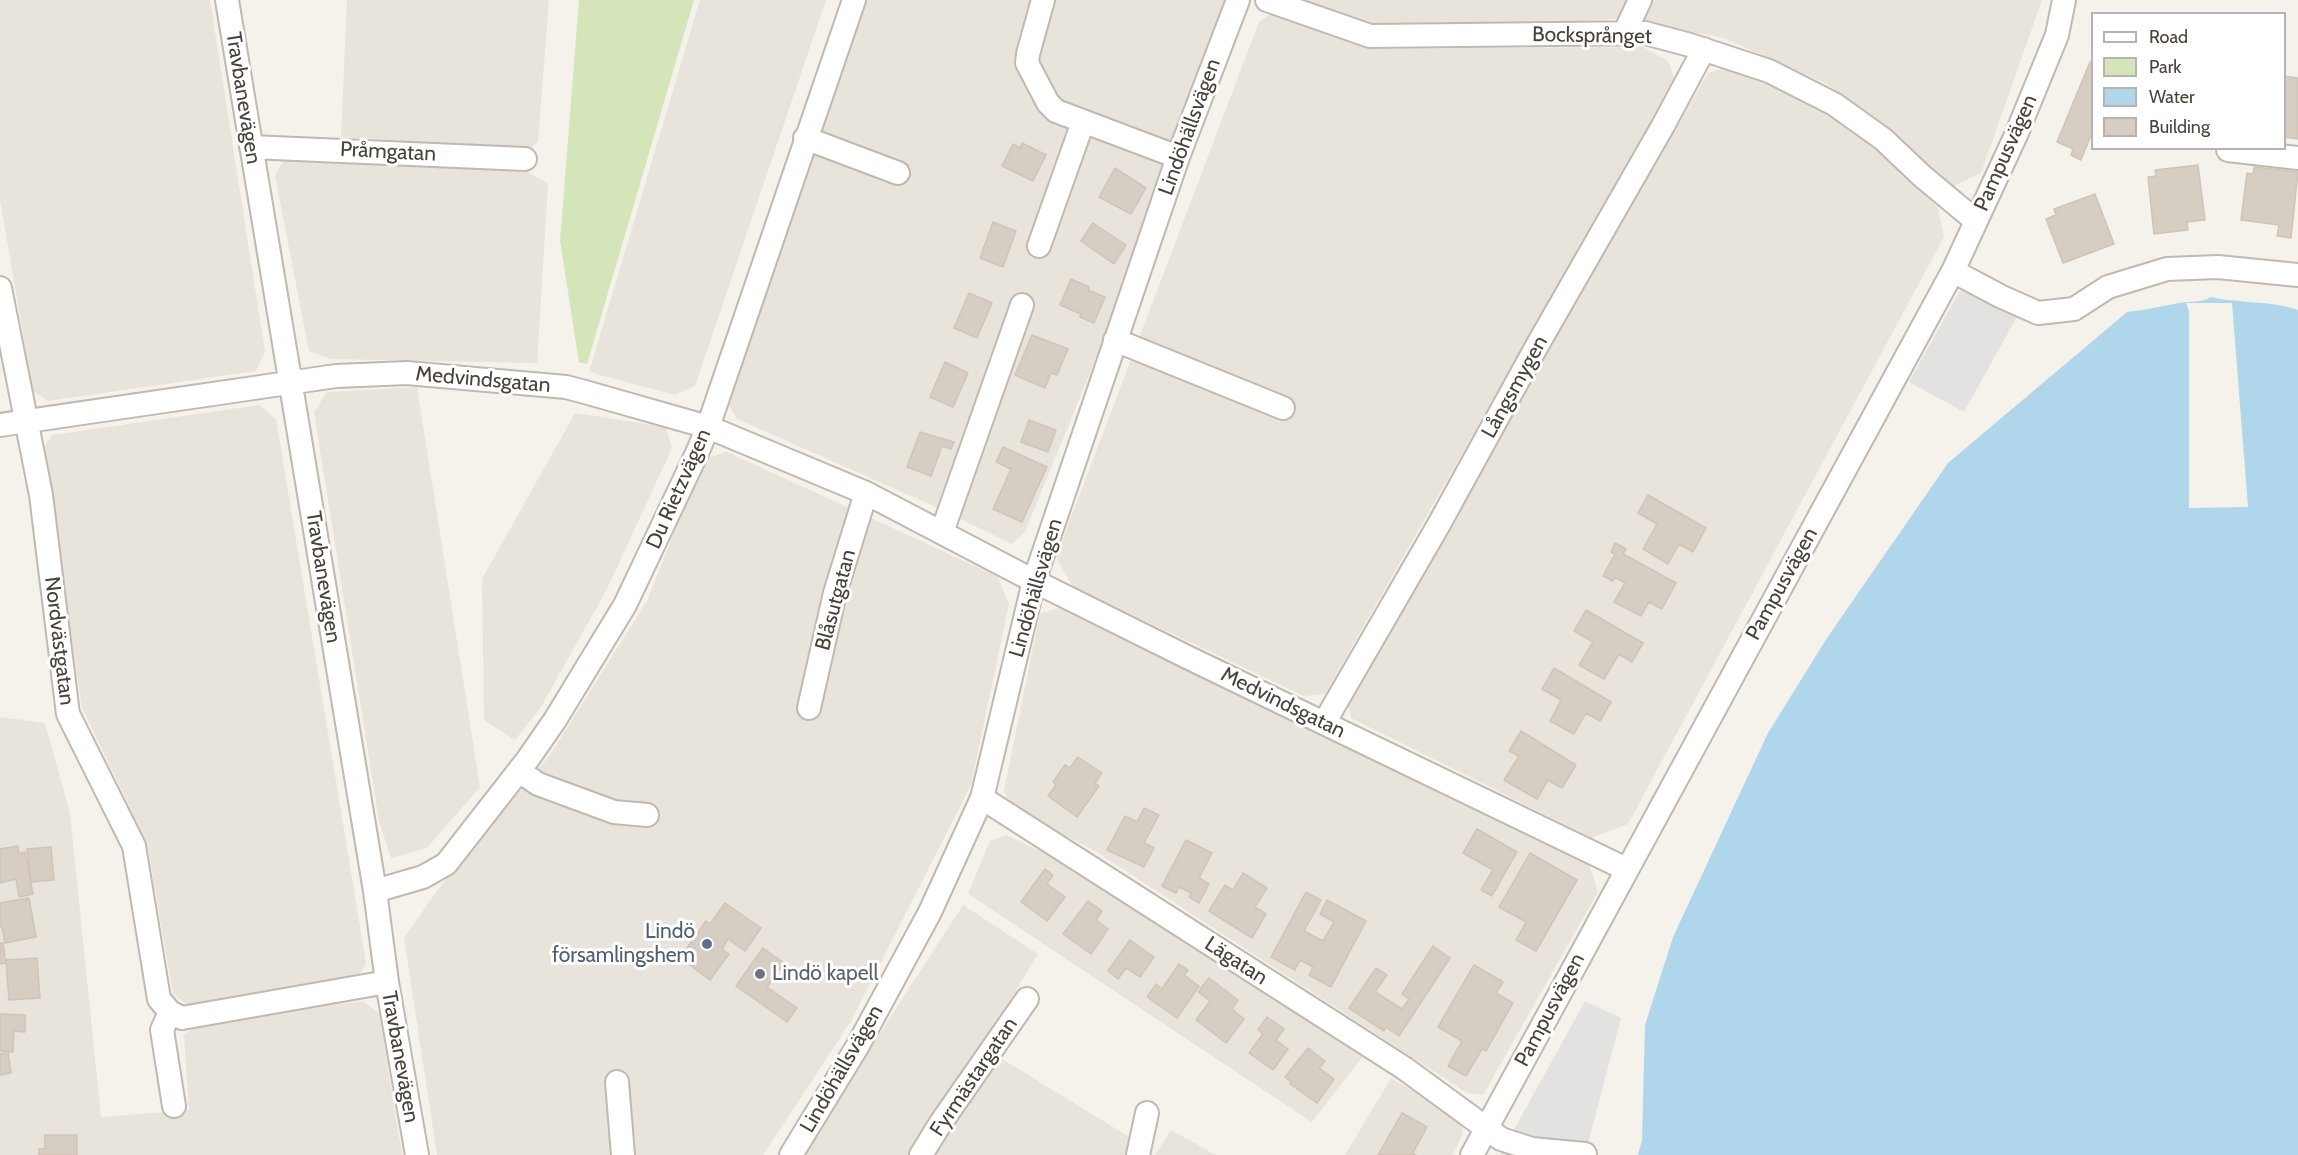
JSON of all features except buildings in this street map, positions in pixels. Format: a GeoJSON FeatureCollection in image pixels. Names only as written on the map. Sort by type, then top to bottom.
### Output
{"type":"FeatureCollection","features":[{"type":"Feature","properties":{"kind":"street","name":"Travbanevägen"},"geometry":{"type":"LineString","coordinates":[[227,0],[417,1155]]}},
{"type":"Feature","properties":{"kind":"street","name":"Du Rietzvägen"},"geometry":{"type":"LineString","coordinates":[[375,891],[423,877],[446,864],[519,771],[555,720],[625,605],[698,453],[708,427],[854,0]]}},
{"type":"Feature","properties":{"kind":"street"},"geometry":{"type":"LineString","coordinates":[[1043,0],[1027,63],[1048,103],[1056,111],[1178,157]]}},
{"type":"Feature","properties":{"kind":"street","name":"Lindöhällsvägen"},"geometry":{"type":"LineString","coordinates":[[791,1155],[857,1047],[930,912],[982,798],[1034,581],[1178,157],[1238,0]]}},
{"type":"Feature","properties":{"kind":"street","name":"Bocksprånget"},"geometry":{"type":"LineString","coordinates":[[1267,0],[1370,36],[1645,33],[1704,49],[1769,70],[1834,104],[1883,139],[1922,176],[1976,221]]}},
{"type":"Feature","properties":{"kind":"street"},"geometry":{"type":"LineString","coordinates":[[1624,33],[1640,0]]}},
{"type":"Feature","properties":{"kind":"street","name":"Pampusvägen"},"geometry":{"type":"LineString","coordinates":[[1472,1155],[1953,271],[2016,135],[2057,35],[2064,0]]}},
{"type":"Feature","properties":{"kind":"street","name":"Långsmygen"},"geometry":{"type":"LineString","coordinates":[[1323,723],[1438,526],[1704,49]]}},
{"type":"Feature","properties":{"kind":"street"},"geometry":{"type":"LineString","coordinates":[[1039,246],[1083,122]]}},
{"type":"Feature","properties":{"kind":"street"},"geometry":{"type":"LineString","coordinates":[[805,138],[898,173]]}},
{"type":"Feature","properties":{"kind":"street","name":"Pråmgatan"},"geometry":{"type":"LineString","coordinates":[[251,147],[525,159]]}},
{"type":"Feature","properties":{"kind":"street"},"geometry":{"type":"LineString","coordinates":[[2228,150],[2298,158]]}},
{"type":"Feature","properties":{"kind":"street"},"geometry":{"type":"LineString","coordinates":[[1953,271],[2038,313],[2074,309],[2108,287],[2167,269],[2218,267],[2298,275]]}},
{"type":"Feature","properties":{"kind":"street","name":"Nordvästgatan"},"geometry":{"type":"LineString","coordinates":[[0,288],[28,422],[40,495],[68,714],[134,846],[159,999],[170,1012]]}},
{"type":"Feature","properties":{"kind":"street"},"geometry":{"type":"LineString","coordinates":[[942,532],[1022,305]]}},
{"type":"Feature","properties":{"kind":"street"},"geometry":{"type":"LineString","coordinates":[[1115,340],[1283,408]]}},
{"type":"Feature","properties":{"kind":"street","name":"Medvindsgatan"},"geometry":{"type":"LineString","coordinates":[[0,425],[336,376],[407,373],[566,387],[708,427],[866,493],[1034,581],[1626,869]]}},
{"type":"Feature","properties":{"kind":"street","name":"Blåsutgatan"},"geometry":{"type":"LineString","coordinates":[[809,708],[835,593],[866,493]]}},
{"type":"Feature","properties":{"kind":"street"},"geometry":{"type":"LineString","coordinates":[[519,771],[538,784],[614,812],[647,815]]}},
{"type":"Feature","properties":{"kind":"street","name":"Lägatan"},"geometry":{"type":"LineString","coordinates":[[982,798],[1404,1068],[1501,1139],[1533,1149],[1585,1154]]}},
{"type":"Feature","properties":{"kind":"street"},"geometry":{"type":"LineString","coordinates":[[174,1106],[162,1030],[170,1012],[182,1018],[387,982]]}},
{"type":"Feature","properties":{"kind":"street","name":"Fyrmästargatan"},"geometry":{"type":"LineString","coordinates":[[921,1155],[1027,999]]}},
{"type":"Feature","properties":{"kind":"street"},"geometry":{"type":"LineString","coordinates":[[617,1082],[623,1155]]}},
{"type":"Feature","properties":{"kind":"street"},"geometry":{"type":"LineString","coordinates":[[1138,1155],[1147,1113]]}},
{"type":"Feature","properties":{"kind":"shaded area"},"geometry":{"type":"Polygon","coordinates":[[[0,0],[210,0],[265,352],[256,371],[48,401],[33,391],[0,200],[0,0]]]}},
{"type":"Feature","properties":{"kind":"shaded area"},"geometry":{"type":"Polygon","coordinates":[[[347,0],[549,0],[538,141],[530,149],[341,137],[347,0]]]}},
{"type":"Feature","properties":{"kind":"shaded area"},"geometry":{"type":"Polygon","coordinates":[[[700,0],[826,0],[695,386],[675,395],[589,372],[700,0]]]}},
{"type":"Feature","properties":{"kind":"shaded area"},"geometry":{"type":"Polygon","coordinates":[[[865,0],[1227,0],[1096,358],[1025,532],[1012,544],[938,508],[737,419],[726,400],[865,0]]]}},
{"type":"Feature","properties":{"kind":"shaded area"},"geometry":{"type":"Polygon","coordinates":[[[1301,0],[2042,0],[1981,173],[1947,189],[1882,122],[1827,84],[1721,37],[1614,19],[1468,25],[1366,24],[1301,0]]]}},
{"type":"Feature","properties":{"kind":"shaded area"},"geometry":{"type":"Polygon","coordinates":[[[1273,12],[1377,49],[1643,47],[1668,61],[1675,80],[1325,694],[1304,696],[1073,587],[1056,557],[1259,22],[1273,12]]]}},
{"type":"Feature","properties":{"kind":"shaded area"},"geometry":{"type":"Polygon","coordinates":[[[1734,65],[1863,133],[1938,208],[1944,237],[1628,824],[1592,838],[1351,718],[1347,699],[1708,73],[1734,65]]]}},
{"type":"Feature","properties":{"kind":"shaded area"},"geometry":{"type":"Polygon","coordinates":[[[284,159],[520,167],[548,184],[537,363],[331,359],[309,351],[275,176],[284,159]]]}},
{"type":"Feature","properties":{"kind":"shaded area"},"geometry":{"type":"Polygon","coordinates":[[[1963,285],[2018,315],[1964,412],[1909,382],[1963,285]]]}},
{"type":"Feature","properties":{"kind":"shaded area"},"geometry":{"type":"Polygon","coordinates":[[[417,387],[480,787],[427,848],[391,858],[379,821],[314,412],[327,392],[417,387]]]}},
{"type":"Feature","properties":{"kind":"shaded area"},"geometry":{"type":"Polygon","coordinates":[[[259,405],[276,419],[366,963],[359,976],[190,1007],[173,994],[147,843],[82,708],[43,449],[52,435],[259,405]]]}},
{"type":"Feature","properties":{"kind":"shaded area"},"geometry":{"type":"Polygon","coordinates":[[[575,413],[666,427],[672,448],[607,589],[541,707],[515,740],[484,720],[482,579],[575,413]]]}},
{"type":"Feature","properties":{"kind":"shaded area"},"geometry":{"type":"Polygon","coordinates":[[[727,452],[997,576],[1009,604],[971,785],[851,1021],[763,1155],[437,1155],[404,938],[439,888],[550,755],[647,601],[703,459],[727,452]]]}},
{"type":"Feature","properties":{"kind":"shaded area"},"geometry":{"type":"Polygon","coordinates":[[[1059,608],[1589,864],[1598,892],[1483,1095],[1467,1093],[1092,849],[1012,809],[1004,791],[1040,613],[1059,608]]]}},
{"type":"Feature","properties":{"kind":"shaded area"},"geometry":{"type":"Polygon","coordinates":[[[0,717],[45,723],[70,813],[101,1117],[189,1110],[184,1036],[199,1023],[363,1001],[379,1013],[402,1155],[0,1155],[0,717]]]}},
{"type":"Feature","properties":{"kind":"shaded area"},"geometry":{"type":"Polygon","coordinates":[[[1006,835],[1087,873],[1363,1056],[1312,1122],[968,894],[990,841],[1006,835]]]}},
{"type":"Feature","properties":{"kind":"shaded area"},"geometry":{"type":"Polygon","coordinates":[[[963,905],[1038,954],[1000,1017],[909,1155],[804,1155],[825,1118],[963,905]]]}},
{"type":"Feature","properties":{"kind":"shaded area"},"geometry":{"type":"Polygon","coordinates":[[[1585,1001],[1621,1018],[1585,1155],[1500,1155],[1585,1001]]]}},
{"type":"Feature","properties":{"kind":"shaded area"},"geometry":{"type":"Polygon","coordinates":[[[994,1054],[1131,1138],[1131,1155],[933,1155],[994,1054]]]}},
{"type":"Feature","properties":{"kind":"shaded area"},"geometry":{"type":"Polygon","coordinates":[[[1391,1078],[1460,1119],[1463,1134],[1452,1155],[1345,1155],[1391,1078]]]}},
{"type":"Feature","properties":{"kind":"shaded area"},"geometry":{"type":"Polygon","coordinates":[[[1171,1130],[1216,1155],[1155,1155],[1171,1130]]]}},
{"type":"Feature","properties":{"kind":"green space"},"geometry":{"type":"Polygon","coordinates":[[[579,0],[694,0],[587,364],[579,362],[560,241],[579,0]]]}},
{"type":"Feature","properties":{"kind":"water"},"geometry":{"type":"Polygon","coordinates":[[[2211,297],[2298,310],[2298,1155],[1638,1155],[1642,1140],[1645,1025],[1673,937],[1768,733],[1827,638],[1948,463],[2127,312],[2199,301],[2211,297]]]}},
{"type":"Feature","properties":{"kind":"pier"},"geometry":{"type":"Polygon","coordinates":[[[2186,303],[2232,303],[2248,507],[2189,508],[2189,311],[2186,303]]]}},
{"type":"Feature","properties":{"kind":"place","name":"Lindö församlingshem"},"geometry":{"type":"Point","coordinates":[707,944]}},
{"type":"Feature","properties":{"kind":"place","name":"Lindö kapell"},"geometry":{"type":"Point","coordinates":[760,974]}}]}
